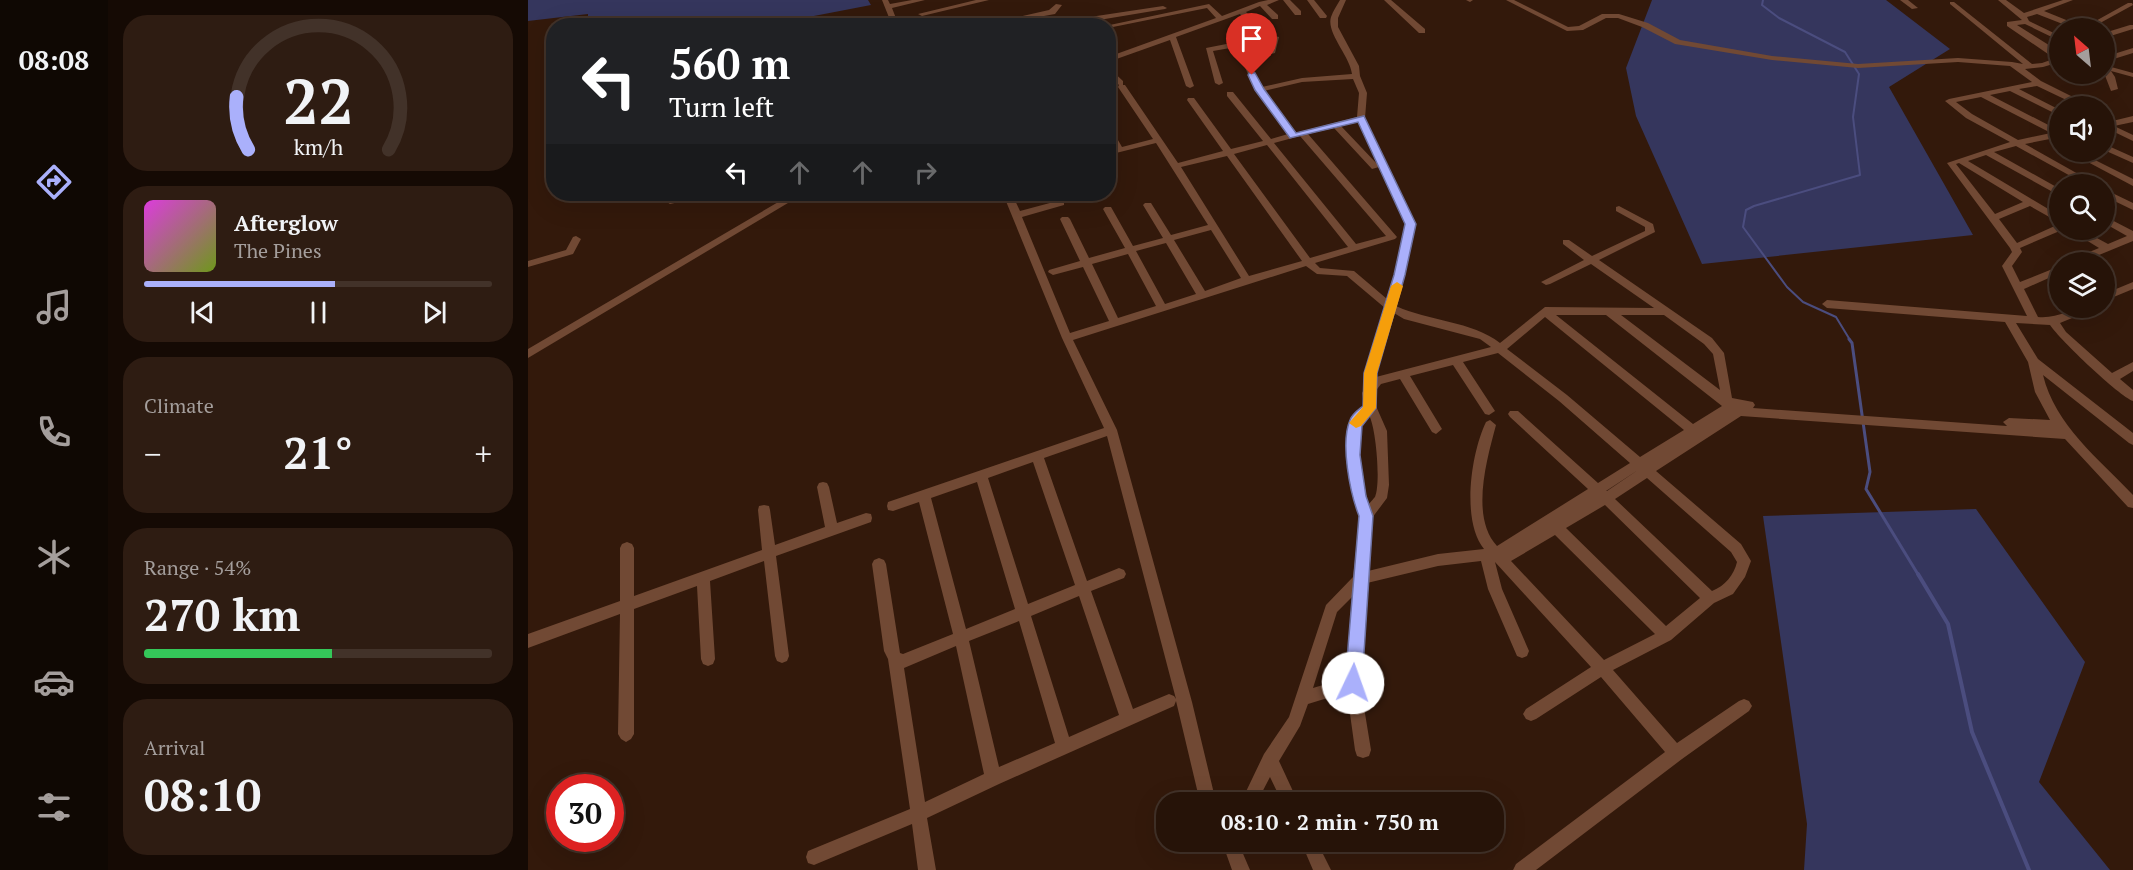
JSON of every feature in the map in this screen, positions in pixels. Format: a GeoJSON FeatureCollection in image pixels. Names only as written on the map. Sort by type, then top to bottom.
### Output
{"type":"FeatureCollection","features":[{"type":"Feature","properties":{"kind":"street"},"geometry":{"type":"LineString","coordinates":[[892,18],[886,3],[922,0]]}},
{"type":"Feature","properties":{"kind":"street"},"geometry":{"type":"LineString","coordinates":[[922,14],[986,0]]}},
{"type":"Feature","properties":{"kind":"street"},"geometry":{"type":"LineString","coordinates":[[1116,57],[1262,3],[1276,0]]}},
{"type":"Feature","properties":{"kind":"street"},"geometry":{"type":"LineString","coordinates":[[1286,0],[1298,13]]}},
{"type":"Feature","properties":{"kind":"street"},"geometry":{"type":"LineString","coordinates":[[1310,0],[1323,16]]}},
{"type":"Feature","properties":{"kind":"street"},"geometry":{"type":"LineString","coordinates":[[1343,0],[1334,18],[1334,27],[1355,66],[1363,93],[1361,118],[1410,224],[1391,308],[1370,373],[1369,408],[1381,428],[1381,498],[1366,516]]}},
{"type":"Feature","properties":{"kind":"street"},"geometry":{"type":"LineString","coordinates":[[1387,0],[1422,31]]}},
{"type":"Feature","properties":{"kind":"street"},"geometry":{"type":"LineString","coordinates":[[1509,0],[1567,29],[1580,28],[1605,16],[1620,16],[1685,44],[1772,57],[1858,66],[1958,60],[2012,64],[2038,83],[2064,96]]}},
{"type":"Feature","properties":{"kind":"street"},"geometry":{"type":"LineString","coordinates":[[1903,0],[1914,8]]}},
{"type":"Feature","properties":{"kind":"street"},"geometry":{"type":"LineString","coordinates":[[2001,0],[2024,19],[2049,33]]}},
{"type":"Feature","properties":{"kind":"street"},"geometry":{"type":"LineString","coordinates":[[2049,51],[2010,24],[2037,11],[2070,0]]}},
{"type":"Feature","properties":{"kind":"street"},"geometry":{"type":"LineString","coordinates":[[2114,0],[2132,4]]}},
{"type":"Feature","properties":{"kind":"street"},"geometry":{"type":"LineString","coordinates":[[1262,3],[1275,17]]}},
{"type":"Feature","properties":{"kind":"street"},"geometry":{"type":"LineString","coordinates":[[1952,3],[2030,66]]}},
{"type":"Feature","properties":{"kind":"street"},"geometry":{"type":"LineString","coordinates":[[1116,24],[1208,4],[1220,18]]}},
{"type":"Feature","properties":{"kind":"street"},"geometry":{"type":"LineString","coordinates":[[2106,18],[2132,4]]}},
{"type":"Feature","properties":{"kind":"street"},"geometry":{"type":"LineString","coordinates":[[1023,18],[1052,12],[1058,5]]}},
{"type":"Feature","properties":{"kind":"street"},"geometry":{"type":"LineString","coordinates":[[1100,18],[1162,8]]}},
{"type":"Feature","properties":{"kind":"street"},"geometry":{"type":"LineString","coordinates":[[1241,11],[1266,36],[1276,39],[1271,53],[1259,55]]}},
{"type":"Feature","properties":{"kind":"street"},"geometry":{"type":"LineString","coordinates":[[2037,11],[2054,18]]}},
{"type":"Feature","properties":{"kind":"street"},"geometry":{"type":"LineString","coordinates":[[2115,32],[2130,27]]}},
{"type":"Feature","properties":{"kind":"street"},"geometry":{"type":"LineString","coordinates":[[1172,36],[1190,86]]}},
{"type":"Feature","properties":{"kind":"street"},"geometry":{"type":"LineString","coordinates":[[1219,83],[1208,51],[1267,38],[1266,36]]}},
{"type":"Feature","properties":{"kind":"street"},"geometry":{"type":"LineString","coordinates":[[1067,338],[1244,281],[1392,237],[1259,90],[1238,44]]}},
{"type":"Feature","properties":{"kind":"street"},"geometry":{"type":"LineString","coordinates":[[2115,56],[2133,50]]}},
{"type":"Feature","properties":{"kind":"street"},"geometry":{"type":"LineString","coordinates":[[2018,67],[2049,60]]}},
{"type":"Feature","properties":{"kind":"street"},"geometry":{"type":"LineString","coordinates":[[2115,70],[2133,75]]}},
{"type":"Feature","properties":{"kind":"street"},"geometry":{"type":"LineString","coordinates":[[1259,90],[1302,80],[1356,75]]}},
{"type":"Feature","properties":{"kind":"street"},"geometry":{"type":"LineString","coordinates":[[1116,79],[1214,226],[1246,277],[1244,281]]}},
{"type":"Feature","properties":{"kind":"street"},"geometry":{"type":"LineString","coordinates":[[2038,83],[1949,101],[2016,143],[2073,174]]}},
{"type":"Feature","properties":{"kind":"street"},"geometry":{"type":"LineString","coordinates":[[2113,84],[2114,89]]}},
{"type":"Feature","properties":{"kind":"street"},"geometry":{"type":"LineString","coordinates":[[2010,88],[2049,108]]}},
{"type":"Feature","properties":{"kind":"street"},"geometry":{"type":"LineString","coordinates":[[1230,94],[1355,249]]}},
{"type":"Feature","properties":{"kind":"street"},"geometry":{"type":"LineString","coordinates":[[1982,94],[2049,129]]}},
{"type":"Feature","properties":{"kind":"street"},"geometry":{"type":"LineString","coordinates":[[1191,100],[1308,262],[1317,271],[1350,273],[1391,308],[1408,316],[1484,336],[1644,468],[1736,548],[1744,561],[1743,571],[1737,580],[1715,598],[1710,598],[1666,635],[1602,669],[1531,714]]}},
{"type":"Feature","properties":{"kind":"street"},"geometry":{"type":"LineString","coordinates":[[1176,166],[1361,118]]}},
{"type":"Feature","properties":{"kind":"street"},"geometry":{"type":"LineString","coordinates":[[2115,123],[2133,119]]}},
{"type":"Feature","properties":{"kind":"street"},"geometry":{"type":"LineString","coordinates":[[1336,125],[1375,167]]}},
{"type":"Feature","properties":{"kind":"street"},"geometry":{"type":"LineString","coordinates":[[2115,128],[2133,138]]}},
{"type":"Feature","properties":{"kind":"street"},"geometry":{"type":"LineString","coordinates":[[2034,319],[2007,266],[2017,252],[2015,247],[1951,163],[2016,143],[2049,136]]}},
{"type":"Feature","properties":{"kind":"street"},"geometry":{"type":"LineString","coordinates":[[1116,151],[1158,140]]}},
{"type":"Feature","properties":{"kind":"street"},"geometry":{"type":"LineString","coordinates":[[1116,143],[1120,150]]}},
{"type":"Feature","properties":{"kind":"street"},"geometry":{"type":"LineString","coordinates":[[2115,151],[2133,160]]}},
{"type":"Feature","properties":{"kind":"street"},"geometry":{"type":"LineString","coordinates":[[1987,152],[2049,187]]}},
{"type":"Feature","properties":{"kind":"street"},"geometry":{"type":"LineString","coordinates":[[1960,160],[2049,213]]}},
{"type":"Feature","properties":{"kind":"street"},"geometry":{"type":"LineString","coordinates":[[2092,162],[2133,183]]}},
{"type":"Feature","properties":{"kind":"street"},"geometry":{"type":"LineString","coordinates":[[2115,198],[2133,207]]}},
{"type":"Feature","properties":{"kind":"street"},"geometry":{"type":"LineString","coordinates":[[528,354],[786,201]]}},
{"type":"Feature","properties":{"kind":"street"},"geometry":{"type":"LineString","coordinates":[[1011,201],[1067,338],[1111,430],[1184,702],[1206,792]]}},
{"type":"Feature","properties":{"kind":"street"},"geometry":{"type":"LineString","coordinates":[[1993,218],[2031,202]]}},
{"type":"Feature","properties":{"kind":"street"},"geometry":{"type":"LineString","coordinates":[[1017,215],[1061,203]]}},
{"type":"Feature","properties":{"kind":"street"},"geometry":{"type":"LineString","coordinates":[[1148,205],[1202,295]]}},
{"type":"Feature","properties":{"kind":"street"},"geometry":{"type":"LineString","coordinates":[[1108,209],[1162,308]]}},
{"type":"Feature","properties":{"kind":"street"},"geometry":{"type":"LineString","coordinates":[[1546,282],[1650,232],[1650,226],[1619,209]]}},
{"type":"Feature","properties":{"kind":"street"},"geometry":{"type":"LineString","coordinates":[[1065,219],[1115,323]]}},
{"type":"Feature","properties":{"kind":"street"},"geometry":{"type":"LineString","coordinates":[[2115,225],[2133,236]]}},
{"type":"Feature","properties":{"kind":"street"},"geometry":{"type":"LineString","coordinates":[[1053,272],[1214,226]]}},
{"type":"Feature","properties":{"kind":"street"},"geometry":{"type":"LineString","coordinates":[[2015,247],[2049,232]]}},
{"type":"Feature","properties":{"kind":"street"},"geometry":{"type":"LineString","coordinates":[[2098,252],[2133,236]]}},
{"type":"Feature","properties":{"kind":"street"},"geometry":{"type":"LineString","coordinates":[[569,264],[570,252],[576,238]]}},
{"type":"Feature","properties":{"kind":"street"},"geometry":{"type":"LineString","coordinates":[[2093,240],[2107,248]]}},
{"type":"Feature","properties":{"kind":"street"},"geometry":{"type":"LineString","coordinates":[[1566,242],[1663,312],[1708,341],[1718,353],[1732,406]]}},
{"type":"Feature","properties":{"kind":"street"},"geometry":{"type":"LineString","coordinates":[[528,264],[570,252]]}},
{"type":"Feature","properties":{"kind":"street"},"geometry":{"type":"LineString","coordinates":[[2018,287],[2049,274]]}},
{"type":"Feature","properties":{"kind":"street"},"geometry":{"type":"LineString","coordinates":[[2115,293],[2133,285]]}},
{"type":"Feature","properties":{"kind":"street"},"geometry":{"type":"LineString","coordinates":[[1827,304],[2053,322],[2062,318]]}},
{"type":"Feature","properties":{"kind":"street"},"geometry":{"type":"LineString","coordinates":[[1371,385],[1402,373],[1501,348],[1545,311],[1663,312]]}},
{"type":"Feature","properties":{"kind":"street"},"geometry":{"type":"LineString","coordinates":[[1545,311],[1696,434]]}},
{"type":"Feature","properties":{"kind":"street"},"geometry":{"type":"LineString","coordinates":[[1608,311],[1732,406],[1925,422],[2059,425]]}},
{"type":"Feature","properties":{"kind":"street"},"geometry":{"type":"LineString","coordinates":[[2007,317],[2034,362],[2041,392],[2059,425],[2133,503]]}},
{"type":"Feature","properties":{"kind":"street"},"geometry":{"type":"LineString","coordinates":[[2053,322],[2062,335],[2133,397]]}},
{"type":"Feature","properties":{"kind":"street"},"geometry":{"type":"LineString","coordinates":[[1455,359],[1489,411]]}},
{"type":"Feature","properties":{"kind":"street"},"geometry":{"type":"LineString","coordinates":[[2034,362],[2133,440]]}},
{"type":"Feature","properties":{"kind":"street"},"geometry":{"type":"LineString","coordinates":[[2110,379],[2133,366]]}},
{"type":"Feature","properties":{"kind":"street"},"geometry":{"type":"LineString","coordinates":[[1402,373],[1436,429]]}},
{"type":"Feature","properties":{"kind":"street"},"geometry":{"type":"LineString","coordinates":[[1254,792],[1270,760],[1296,721],[1331,609],[1360,579],[1438,560],[1498,557],[1644,468],[1696,434],[1732,406]]}},
{"type":"Feature","properties":{"kind":"street"},"geometry":{"type":"LineString","coordinates":[[1363,750],[1353,683],[1366,516],[1359,496],[1353,455],[1356,420],[1369,408]]}},
{"type":"Feature","properties":{"kind":"street"},"geometry":{"type":"LineString","coordinates":[[1514,414],[1602,494],[1710,598]]}},
{"type":"Feature","properties":{"kind":"street"},"geometry":{"type":"LineString","coordinates":[[1490,425],[1477,497],[1478,522],[1486,543],[1676,753]]}},
{"type":"Feature","properties":{"kind":"street"},"geometry":{"type":"LineString","coordinates":[[1983,425],[2069,435]]}},
{"type":"Feature","properties":{"kind":"street"},"geometry":{"type":"LineString","coordinates":[[893,506],[1111,430]]}},
{"type":"Feature","properties":{"kind":"street"},"geometry":{"type":"LineString","coordinates":[[1037,455],[1128,718]]}},
{"type":"Feature","properties":{"kind":"street"},"geometry":{"type":"LineString","coordinates":[[981,474],[1064,747]]}},
{"type":"Feature","properties":{"kind":"street"},"geometry":{"type":"LineString","coordinates":[[823,487],[832,530]]}},
{"type":"Feature","properties":{"kind":"street"},"geometry":{"type":"LineString","coordinates":[[1522,651],[1492,580],[1487,562],[1556,527],[1602,494]]}},
{"type":"Feature","properties":{"kind":"street"},"geometry":{"type":"LineString","coordinates":[[924,495],[961,636],[993,777]]}},
{"type":"Feature","properties":{"kind":"street"},"geometry":{"type":"LineString","coordinates":[[764,510],[782,656]]}},
{"type":"Feature","properties":{"kind":"street"},"geometry":{"type":"LineString","coordinates":[[528,641],[866,518]]}},
{"type":"Feature","properties":{"kind":"street"},"geometry":{"type":"LineString","coordinates":[[1556,527],[1666,635]]}},
{"type":"Feature","properties":{"kind":"street"},"geometry":{"type":"LineString","coordinates":[[626,734],[627,548]]}},
{"type":"Feature","properties":{"kind":"street"},"geometry":{"type":"LineString","coordinates":[[879,564],[927,870]]}},
{"type":"Feature","properties":{"kind":"street"},"geometry":{"type":"LineString","coordinates":[[895,658],[903,661],[1119,574]]}},
{"type":"Feature","properties":{"kind":"street"},"geometry":{"type":"LineString","coordinates":[[703,577],[708,659]]}},
{"type":"Feature","properties":{"kind":"street"},"geometry":{"type":"LineString","coordinates":[[1302,699],[1353,683]]}},
{"type":"Feature","properties":{"kind":"street"},"geometry":{"type":"LineString","coordinates":[[814,857],[993,777],[1125,722],[1128,718],[1168,701]]}},
{"type":"Feature","properties":{"kind":"street"},"geometry":{"type":"LineString","coordinates":[[1522,870],[1676,753],[1744,706]]}},
{"type":"Feature","properties":{"kind":"street"},"geometry":{"type":"LineString","coordinates":[[1270,760],[1285,792]]}},
{"type":"Feature","properties":{"kind":"street"},"geometry":{"type":"LineString","coordinates":[[1235,852],[1241,870]]}},
{"type":"Feature","properties":{"kind":"street"},"geometry":{"type":"LineString","coordinates":[[1313,852],[1322,870]]}},
{"type":"Feature","properties":{"kind":"shaded area"},"geometry":{"type":"Polygon","coordinates":[[[528,0],[868,0],[871,5],[803,18],[588,18],[588,14],[528,21],[528,0]]]}},
{"type":"Feature","properties":{"kind":"shaded area"},"geometry":{"type":"Polygon","coordinates":[[[1652,0],[1886,0],[1950,49],[1889,87],[1973,235],[1702,264],[1636,116],[1626,68],[1652,0]]]}},
{"type":"Feature","properties":{"kind":"shaded area"},"geometry":{"type":"Polygon","coordinates":[[[1976,509],[2085,662],[2039,782],[2110,870],[1804,870],[1807,824],[1763,516],[1976,509]]]}},
{"type":"Feature","properties":{"kind":"waterway"},"geometry":{"type":"LineString","coordinates":[[1763,0],[1762,5],[1779,18],[1845,52],[1859,74],[1853,117],[1860,175],[1754,206],[1746,210],[1743,227],[1787,287],[1803,302],[1836,317],[1850,340]]}},
{"type":"Feature","properties":{"kind":"waterway"},"geometry":{"type":"LineString","coordinates":[[1849,339],[1852,343],[1870,472],[1866,489],[1919,576]]}},
{"type":"Feature","properties":{"kind":"waterway"},"geometry":{"type":"LineString","coordinates":[[1918,574],[1948,624],[1972,732],[2029,870]]}},
{"type":"Feature","properties":{"kind":"slow traffic"},"geometry":{"type":"LineString","coordinates":[[1356,423],[1356,420],[1369,408],[1370,373],[1397,286]]}},
{"type":"Feature","properties":{"kind":"route"},"geometry":{"type":"LineString","coordinates":[[1252,75],[1259,90],[1293,136],[1361,118],[1410,224],[1400,275],[1370,373],[1369,408],[1356,420],[1355,426],[1353,455],[1359,496],[1366,516],[1353,683]]}}]}
